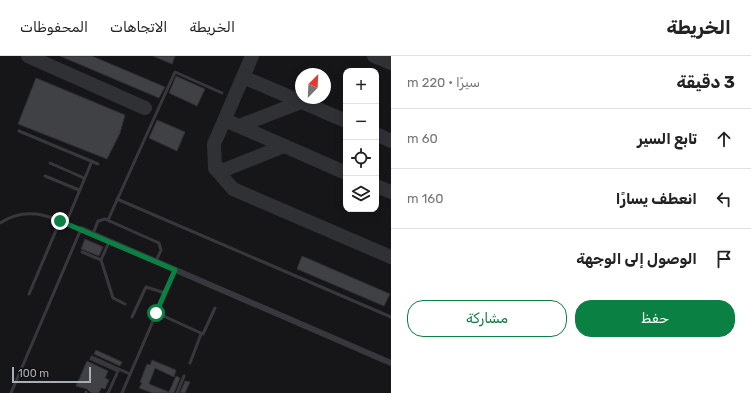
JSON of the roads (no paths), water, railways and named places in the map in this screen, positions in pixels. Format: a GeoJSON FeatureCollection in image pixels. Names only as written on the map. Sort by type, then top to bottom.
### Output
{"type":"FeatureCollection","features":[{"type":"Feature","properties":{"kind":"street"},"geometry":{"type":"LineString","coordinates":[[82,229],[391,364]]}},
{"type":"Feature","properties":{"kind":"lane"},"geometry":{"type":"LineString","coordinates":[[108,220],[175,72],[222,93]]}},
{"type":"Feature","properties":{"kind":"lane"},"geometry":{"type":"LineString","coordinates":[[19,130],[98,164]]}},
{"type":"Feature","properties":{"kind":"lane"},"geometry":{"type":"LineString","coordinates":[[66,223],[92,161]]}},
{"type":"Feature","properties":{"kind":"lane"},"geometry":{"type":"LineString","coordinates":[[50,163],[84,178]]}},
{"type":"Feature","properties":{"kind":"lane"},"geometry":{"type":"LineString","coordinates":[[45,176],[79,190]]}},
{"type":"Feature","properties":{"kind":"lane"},"geometry":{"type":"LineString","coordinates":[[118,199],[391,317]]}},
{"type":"Feature","properties":{"kind":"lane"},"geometry":{"type":"LineString","coordinates":[[0,223],[7,218],[32,213],[42,214],[82,229],[11,393]]}},
{"type":"Feature","properties":{"kind":"lane"},"geometry":{"type":"LineString","coordinates":[[93,234],[98,221],[102,219],[108,220],[159,243],[161,250],[156,262]]}},
{"type":"Feature","properties":{"kind":"lane"},"geometry":{"type":"LineString","coordinates":[[29,294],[60,221]]}},
{"type":"Feature","properties":{"kind":"lane"},"geometry":{"type":"LineString","coordinates":[[110,241],[101,260],[113,298],[126,304]]}},
{"type":"Feature","properties":{"kind":"lane"},"geometry":{"type":"LineString","coordinates":[[82,252],[101,260]]}},
{"type":"Feature","properties":{"kind":"lane"},"geometry":{"type":"LineString","coordinates":[[123,393],[175,270]]}},
{"type":"Feature","properties":{"kind":"lane"},"geometry":{"type":"LineString","coordinates":[[132,317],[146,287],[165,293]]}},
{"type":"Feature","properties":{"kind":"lane"},"geometry":{"type":"LineString","coordinates":[[190,363],[202,334],[205,333],[215,308]]}},
{"type":"Feature","properties":{"kind":"lane"},"geometry":{"type":"LineString","coordinates":[[156,313],[202,334]]}},
{"type":"Feature","properties":{"kind":"lane"},"geometry":{"type":"LineString","coordinates":[[118,370],[92,357],[91,359],[118,370],[130,374]]}},
{"type":"Feature","properties":{"kind":"lane"},"geometry":{"type":"LineString","coordinates":[[108,393],[118,370]]}},
{"type":"Feature","properties":{"kind":"lane"},"geometry":{"type":"LineString","coordinates":[[177,393],[184,376]]}}]}
